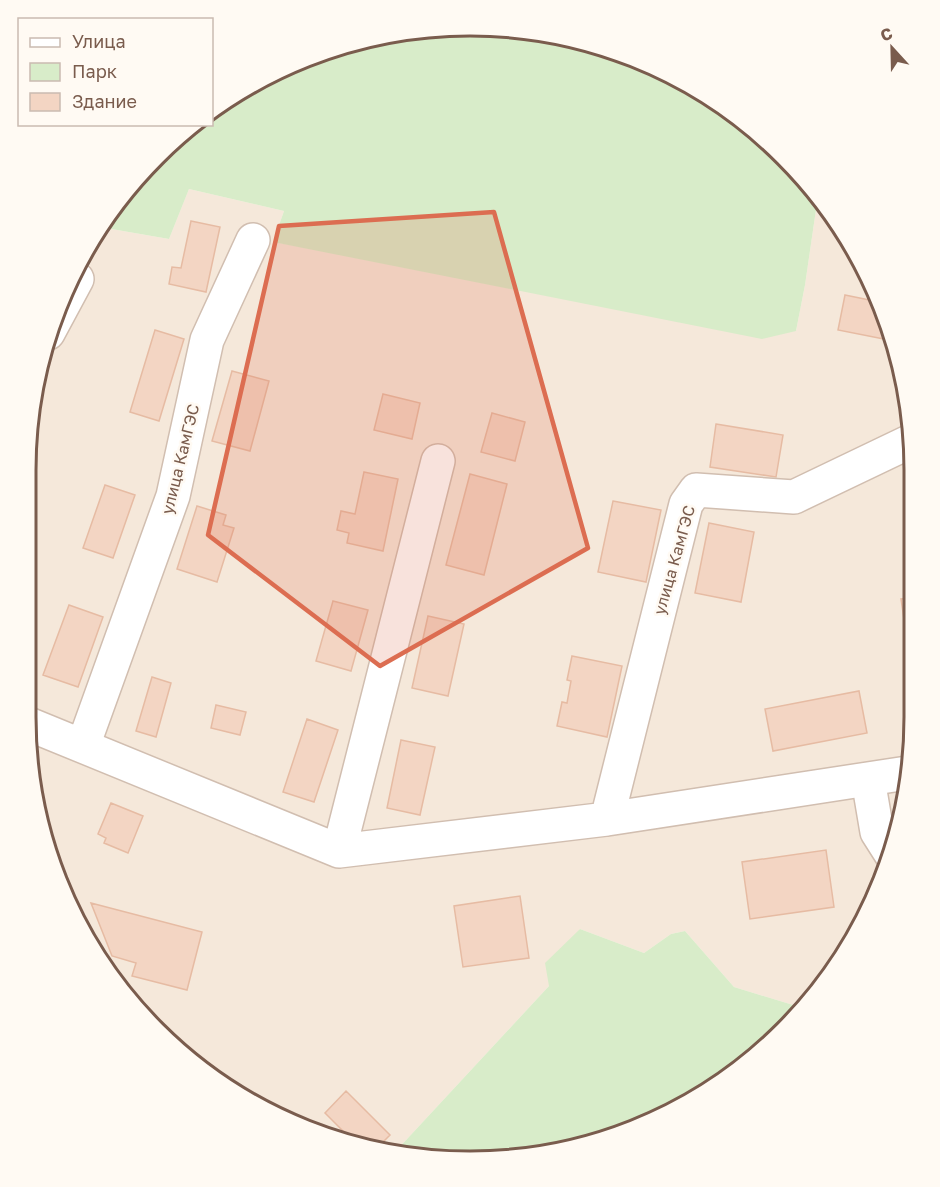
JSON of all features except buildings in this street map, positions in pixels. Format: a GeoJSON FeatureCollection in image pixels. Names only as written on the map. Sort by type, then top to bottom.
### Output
{"type":"FeatureCollection","features":[{"type":"Feature","properties":{"kind":"street","name":"улица КамГЭС"},"geometry":{"type":"LineString","coordinates":[[83,746],[173,496],[207,340],[253,240]]}},
{"type":"Feature","properties":{"kind":"street","name":"улица КамГЭС"},"geometry":{"type":"LineString","coordinates":[[607,819],[686,504],[696,490],[794,497],[903,445]]}},
{"type":"Feature","properties":{"kind":"street"},"geometry":{"type":"LineString","coordinates":[[339,851],[438,461]]}},
{"type":"Feature","properties":{"kind":"street"},"geometry":{"type":"LineString","coordinates":[[36,727],[339,851],[607,819],[900,774]]}},
{"type":"Feature","properties":{"kind":"street"},"geometry":{"type":"LineString","coordinates":[[868,779],[877,832],[885,844]]}},
{"type":"Feature","properties":{"kind":"highlighted area"},"geometry":{"type":"Polygon","coordinates":[[[494,212],[588,548],[380,666],[208,535],[279,226],[494,212]]]}},
{"type":"Feature","properties":{"kind":"shaded area"},"geometry":{"type":"Polygon","coordinates":[[[189,189],[284,211],[273,242],[796,331],[816,209],[846,253],[871,304],[881,330],[896,385],[904,470],[904,717],[896,802],[881,857],[846,934],[831,958],[794,1005],[734,987],[685,931],[671,934],[644,953],[580,929],[549,986],[401,1145],[330,1128],[253,1093],[229,1078],[184,1043],[163,1024],[126,981],[94,934],[69,883],[59,857],[44,802],[36,717],[37,442],[44,385],[59,330],[81,278],[109,229],[169,239],[189,189]]]}},
{"type":"Feature","properties":{"kind":"green space"},"geometry":{"type":"Polygon","coordinates":[[[442,37],[498,37],[555,44],[610,59],[636,69],[687,94],[734,126],[777,163],[816,209],[796,331],[762,339],[273,242],[284,211],[189,189],[169,239],[109,229],[163,163],[206,126],[213,126],[213,121],[253,94],[330,59],[385,44],[442,37]]]}},
{"type":"Feature","properties":{"kind":"green space"},"geometry":{"type":"Polygon","coordinates":[[[580,929],[644,953],[671,934],[685,931],[734,987],[794,1005],[756,1043],[711,1078],[662,1106],[610,1128],[555,1143],[498,1150],[442,1150],[401,1145],[549,986],[545,963],[580,929]]]}}]}
